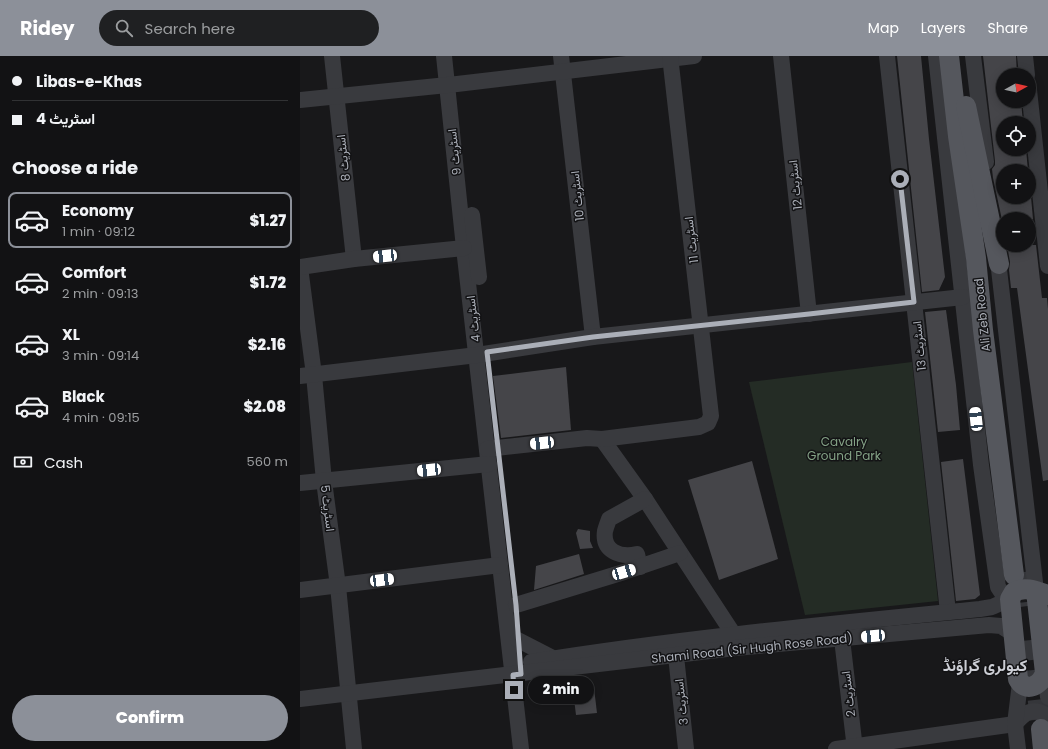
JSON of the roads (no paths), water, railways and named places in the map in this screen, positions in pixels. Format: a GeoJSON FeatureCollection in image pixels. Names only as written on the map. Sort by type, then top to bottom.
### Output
{"type":"FeatureCollection","features":[{"type":"Feature","properties":{"kind":"main road","name":"Ali Zeb Road"},"geometry":{"type":"LineString","coordinates":[[949,56],[951,136],[976,258],[983,330],[1019,573],[991,260],[966,106],[961,56]]}},
{"type":"Feature","properties":{"kind":"main road"},"geometry":{"type":"LineString","coordinates":[[966,106],[982,183],[991,260]]}},
{"type":"Feature","properties":{"kind":"main road"},"geometry":{"type":"LineString","coordinates":[[982,127],[982,183]]}},
{"type":"Feature","properties":{"kind":"main road"},"geometry":{"type":"LineString","coordinates":[[1026,589],[1042,593],[1046,660],[1042,680],[1037,685],[1026,686],[1020,683],[1018,679],[1012,633],[1010,599],[1017,590],[1026,589]]}},
{"type":"Feature","properties":{"kind":"main road"},"geometry":{"type":"LineString","coordinates":[[1034,730],[1043,749]]}},
{"type":"Feature","properties":{"kind":"street","name":"اسٹریٹ 8"},"geometry":{"type":"LineString","coordinates":[[332,56],[354,259]]}},
{"type":"Feature","properties":{"kind":"street","name":"اسٹریٹ 9"},"geometry":{"type":"LineString","coordinates":[[444,56],[452,84],[464,248]]}},
{"type":"Feature","properties":{"kind":"street"},"geometry":{"type":"LineString","coordinates":[[454,56],[452,84],[482,354],[500,565],[517,669]]}},
{"type":"Feature","properties":{"kind":"street"},"geometry":{"type":"LineString","coordinates":[[300,100],[336,95],[452,84],[562,64],[694,56]]}},
{"type":"Feature","properties":{"kind":"street","name":"اسٹریٹ 12"},"geometry":{"type":"LineString","coordinates":[[781,56],[809,314]]}},
{"type":"Feature","properties":{"kind":"street","name":"اسٹریٹ 13"},"geometry":{"type":"LineString","coordinates":[[887,56],[948,612]]}},
{"type":"Feature","properties":{"kind":"street"},"geometry":{"type":"LineString","coordinates":[[936,56],[951,136],[963,297],[981,465],[998,587],[1004,596],[1010,599]]}},
{"type":"Feature","properties":{"kind":"street"},"geometry":{"type":"LineString","coordinates":[[973,56],[982,127],[991,260],[1042,593]]}},
{"type":"Feature","properties":{"kind":"street"},"geometry":{"type":"LineString","coordinates":[[1025,56],[1026,68]]}},
{"type":"Feature","properties":{"kind":"street","name":"اسٹریٹ 11"},"geometry":{"type":"LineString","coordinates":[[602,439],[699,427],[708,423],[711,416],[670,58]]}},
{"type":"Feature","properties":{"kind":"street","name":"اسٹریٹ 10"},"geometry":{"type":"LineString","coordinates":[[562,64],[593,337]]}},
{"type":"Feature","properties":{"kind":"street"},"geometry":{"type":"LineString","coordinates":[[1031,108],[1048,266]]}},
{"type":"Feature","properties":{"kind":"street"},"geometry":{"type":"LineString","coordinates":[[300,267],[354,259],[464,248]]}},
{"type":"Feature","properties":{"kind":"street","name":"اسٹریٹ 4"},"geometry":{"type":"LineString","coordinates":[[464,248],[482,354]]}},
{"type":"Feature","properties":{"kind":"street","name":"اسٹریٹ 5"},"geometry":{"type":"LineString","coordinates":[[300,267],[307,375],[324,481],[338,586],[354,749]]}},
{"type":"Feature","properties":{"kind":"street"},"geometry":{"type":"LineString","coordinates":[[307,375],[482,354],[593,337],[963,297]]}},
{"type":"Feature","properties":{"kind":"street"},"geometry":{"type":"LineString","coordinates":[[300,483],[324,481],[587,438],[602,439],[680,553],[734,642]]}},
{"type":"Feature","properties":{"kind":"street"},"geometry":{"type":"LineString","coordinates":[[491,453],[516,605],[520,749]]}},
{"type":"Feature","properties":{"kind":"street"},"geometry":{"type":"LineString","coordinates":[[640,567],[637,554],[628,556],[616,554],[610,549],[606,542],[605,531],[609,519],[644,499]]}},
{"type":"Feature","properties":{"kind":"street"},"geometry":{"type":"LineString","coordinates":[[516,605],[640,567],[680,553]]}},
{"type":"Feature","properties":{"kind":"street"},"geometry":{"type":"LineString","coordinates":[[300,590],[500,565]]}},
{"type":"Feature","properties":{"kind":"street","name":"Shami Road (Sir Hugh Rose Road)"},"geometry":{"type":"LineString","coordinates":[[517,669],[676,656],[734,642],[840,622],[987,608],[1010,599]]}},
{"type":"Feature","properties":{"kind":"street","name":"Shami Road (Sir Hugh Rose Road)"},"geometry":{"type":"LineString","coordinates":[[517,669],[553,658],[734,642],[842,639],[994,624],[1001,626],[1012,633]]}},
{"type":"Feature","properties":{"kind":"street","name":"اسٹریٹ 2"},"geometry":{"type":"LineString","coordinates":[[842,639],[854,748]]}},
{"type":"Feature","properties":{"kind":"street"},"geometry":{"type":"LineString","coordinates":[[518,640],[553,658]]}},
{"type":"Feature","properties":{"kind":"street","name":"اسٹریٹ 3"},"geometry":{"type":"LineString","coordinates":[[676,656],[686,749]]}},
{"type":"Feature","properties":{"kind":"street"},"geometry":{"type":"LineString","coordinates":[[1046,660],[1048,697]]}},
{"type":"Feature","properties":{"kind":"street"},"geometry":{"type":"LineString","coordinates":[[300,699],[517,669]]}},
{"type":"Feature","properties":{"kind":"street"},"geometry":{"type":"LineString","coordinates":[[1020,683],[1034,730]]}},
{"type":"Feature","properties":{"kind":"street"},"geometry":{"type":"LineString","coordinates":[[836,749],[1034,730]]}},
{"type":"Feature","properties":{"kind":"street"},"geometry":{"type":"LineString","coordinates":[[1018,749],[1034,730]]}},
{"type":"Feature","properties":{"kind":"tunnel"},"geometry":{"type":"LineString","coordinates":[[1024,572],[1028,606]]}},
{"type":"Feature","properties":{"kind":"tunnel"},"geometry":{"type":"LineString","coordinates":[[1031,640],[1041,729]]}},
{"type":"Feature","properties":{"kind":"district","name":"کیولری گراؤنڈ"},"geometry":{"type":"Point","coordinates":[985,665]}},
{"type":"Feature","properties":{"kind":"park label","name":"Cavalry Ground Park"},"geometry":{"type":"Point","coordinates":[844,448]}}]}
